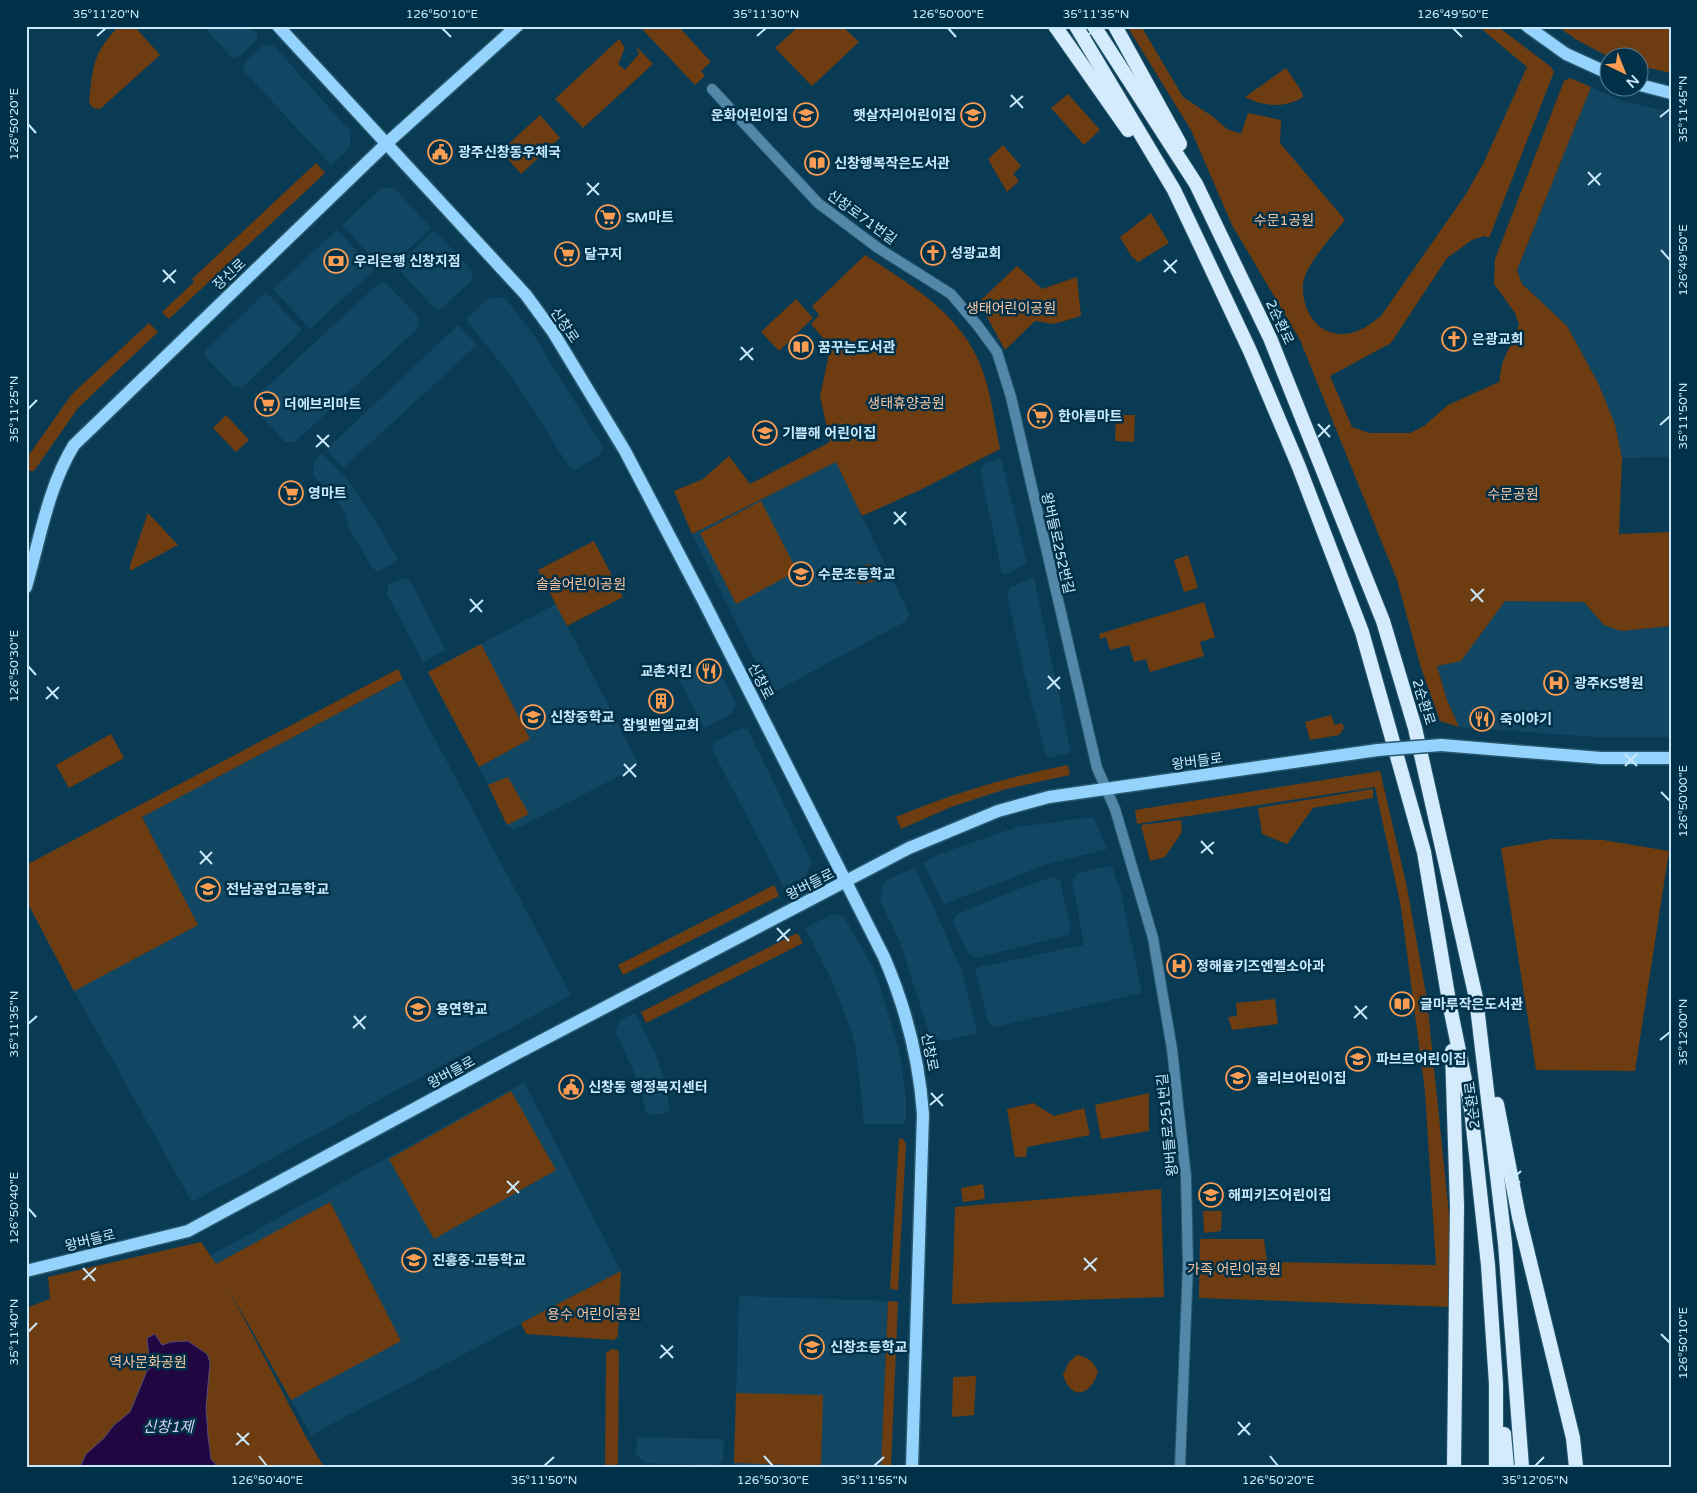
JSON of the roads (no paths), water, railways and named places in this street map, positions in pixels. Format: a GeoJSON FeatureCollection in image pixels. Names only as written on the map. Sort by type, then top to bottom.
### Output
{"type":"FeatureCollection","features":[{"type":"Feature","properties":{"kind":"highway"},"geometry":{"type":"LineString","coordinates":[[1055,26],[1131,134],[1174,190]]}},
{"type":"Feature","properties":{"kind":"highway","name":"2순환로"},"geometry":{"type":"LineString","coordinates":[[1076,26],[1174,190],[1250,351],[1299,467],[1362,632],[1424,852],[1450,1008],[1471,1109],[1488,1265],[1496,1384]]}},
{"type":"Feature","properties":{"kind":"highway","name":"2순환로"},"geometry":{"type":"LineString","coordinates":[[1094,26],[1196,184],[1270,338],[1383,621],[1415,728],[1433,799],[1476,998],[1505,1243],[1522,1467]]}},
{"type":"Feature","properties":{"kind":"highway"},"geometry":{"type":"LineString","coordinates":[[1115,26],[1175,133],[1196,184]]}},
{"type":"Feature","properties":{"kind":"highway"},"geometry":{"type":"LineString","coordinates":[[1476,998],[1519,1217],[1573,1438],[1576,1467]]}},
{"type":"Feature","properties":{"kind":"highway"},"geometry":{"type":"LineString","coordinates":[[1450,1008],[1457,1206],[1454,1467]]}},
{"type":"Feature","properties":{"kind":"highway"},"geometry":{"type":"LineString","coordinates":[[1496,1384],[1496,1467]]}},
{"type":"Feature","properties":{"kind":"highway"},"geometry":{"type":"LineString","coordinates":[[1496,1384],[1502,1408],[1507,1467]]}},
{"type":"Feature","properties":{"kind":"main road","name":"신창로"},"geometry":{"type":"LineString","coordinates":[[278,26],[526,295],[553,332],[625,452],[875,936],[904,1007],[917,1059],[922,1094],[922,1203],[916,1294],[912,1467]]}},
{"type":"Feature","properties":{"kind":"main road","name":"장신로"},"geometry":{"type":"LineString","coordinates":[[26,587],[56,482],[63,462],[74,444],[387,143],[517,26]]}},
{"type":"Feature","properties":{"kind":"main road"},"geometry":{"type":"LineString","coordinates":[[1527,26],[1566,54],[1600,69]]}},
{"type":"Feature","properties":{"kind":"main road"},"geometry":{"type":"LineString","coordinates":[[1650,88],[1671,93]]}},
{"type":"Feature","properties":{"kind":"main road","name":"왕버들로"},"geometry":{"type":"LineString","coordinates":[[26,1271],[188,1231],[514,1055],[909,848],[998,811],[1049,797],[1378,750],[1441,745],[1600,758],[1671,758]]}},
{"type":"Feature","properties":{"kind":"street","name":"신창로71번길"},"geometry":{"type":"LineString","coordinates":[[712,89],[818,203],[878,248],[951,294],[965,311]]}},
{"type":"Feature","properties":{"kind":"street","name":"왕버들로252번길"},"geometry":{"type":"LineString","coordinates":[[965,311],[997,352],[1011,397],[1097,768],[1108,789]]}},
{"type":"Feature","properties":{"kind":"street","name":"왕버들로251번길"},"geometry":{"type":"LineString","coordinates":[[1108,789],[1152,938],[1172,1049],[1182,1131],[1186,1177],[1188,1264],[1180,1467]]}},
{"type":"Feature","properties":{"kind":"water","name":"신창1제"},"geometry":{"type":"Polygon","coordinates":[[[155,1334],[162,1345],[171,1342],[188,1341],[207,1354],[210,1362],[206,1408],[208,1436],[211,1459],[218,1467],[80,1467],[86,1454],[104,1438],[114,1425],[130,1412],[147,1371],[154,1365],[154,1361],[149,1357],[147,1338],[155,1334]]]}},
{"type":"Feature","properties":{"kind":"place","name":"운화어린이집"},"geometry":{"type":"Point","coordinates":[806,115]}},
{"type":"Feature","properties":{"kind":"place","name":"햇살자리어린이집"},"geometry":{"type":"Point","coordinates":[973,115]}},
{"type":"Feature","properties":{"kind":"place","name":"광주신창동우체국"},"geometry":{"type":"Point","coordinates":[440,152]}},
{"type":"Feature","properties":{"kind":"place","name":"신창행복작은도서관"},"geometry":{"type":"Point","coordinates":[817,163]}},
{"type":"Feature","properties":{"kind":"place","name":"SM마트"},"geometry":{"type":"Point","coordinates":[608,217]}},
{"type":"Feature","properties":{"kind":"place","name":"성광교회"},"geometry":{"type":"Point","coordinates":[933,253]}},
{"type":"Feature","properties":{"kind":"place","name":"달구지"},"geometry":{"type":"Point","coordinates":[567,254]}},
{"type":"Feature","properties":{"kind":"place","name":"우리은행 신창지점"},"geometry":{"type":"Point","coordinates":[336,261]}},
{"type":"Feature","properties":{"kind":"place","name":"은광교회"},"geometry":{"type":"Point","coordinates":[1454,339]}},
{"type":"Feature","properties":{"kind":"place","name":"꿈꾸는도서관"},"geometry":{"type":"Point","coordinates":[801,347]}},
{"type":"Feature","properties":{"kind":"place","name":"더에브리마트"},"geometry":{"type":"Point","coordinates":[267,404]}},
{"type":"Feature","properties":{"kind":"place","name":"한아름마트"},"geometry":{"type":"Point","coordinates":[1040,416]}},
{"type":"Feature","properties":{"kind":"place","name":"기쁨해 어린이집"},"geometry":{"type":"Point","coordinates":[765,433]}},
{"type":"Feature","properties":{"kind":"place","name":"영마트"},"geometry":{"type":"Point","coordinates":[291,493]}},
{"type":"Feature","properties":{"kind":"place","name":"수문초등학교"},"geometry":{"type":"Point","coordinates":[801,574]}},
{"type":"Feature","properties":{"kind":"place","name":"교촌치킨"},"geometry":{"type":"Point","coordinates":[709,671]}},
{"type":"Feature","properties":{"kind":"place","name":"광주KS병원"},"geometry":{"type":"Point","coordinates":[1556,683]}},
{"type":"Feature","properties":{"kind":"place","name":"참빛벧엘교회"},"geometry":{"type":"Point","coordinates":[661,701]}},
{"type":"Feature","properties":{"kind":"place","name":"신창중학교"},"geometry":{"type":"Point","coordinates":[533,717]}},
{"type":"Feature","properties":{"kind":"place","name":"죽이야기"},"geometry":{"type":"Point","coordinates":[1482,719]}},
{"type":"Feature","properties":{"kind":"place","name":"전남공업고등학교"},"geometry":{"type":"Point","coordinates":[208,889]}},
{"type":"Feature","properties":{"kind":"place","name":"정해율키즈엔젤소아과"},"geometry":{"type":"Point","coordinates":[1179,966]}},
{"type":"Feature","properties":{"kind":"place","name":"글마루작은도서관"},"geometry":{"type":"Point","coordinates":[1402,1004]}},
{"type":"Feature","properties":{"kind":"place","name":"용연학교"},"geometry":{"type":"Point","coordinates":[418,1009]}},
{"type":"Feature","properties":{"kind":"place","name":"파브르어린이집"},"geometry":{"type":"Point","coordinates":[1358,1059]}},
{"type":"Feature","properties":{"kind":"place","name":"올리브어린이집"},"geometry":{"type":"Point","coordinates":[1238,1078]}},
{"type":"Feature","properties":{"kind":"place","name":"신창동 행정복지센터"},"geometry":{"type":"Point","coordinates":[571,1087]}},
{"type":"Feature","properties":{"kind":"place","name":"해피키즈어린이집"},"geometry":{"type":"Point","coordinates":[1211,1195]}},
{"type":"Feature","properties":{"kind":"place","name":"진흥중·고등학교"},"geometry":{"type":"Point","coordinates":[414,1260]}},
{"type":"Feature","properties":{"kind":"place","name":"신창초등학교"},"geometry":{"type":"Point","coordinates":[812,1347]}},
{"type":"Feature","properties":{"kind":"park label","name":"수문1공원"},"geometry":{"type":"Point","coordinates":[1284,220]}},
{"type":"Feature","properties":{"kind":"park label","name":"생태어린이공원"},"geometry":{"type":"Point","coordinates":[1011,308]}},
{"type":"Feature","properties":{"kind":"park label","name":"생태휴양공원"},"geometry":{"type":"Point","coordinates":[906,403]}},
{"type":"Feature","properties":{"kind":"park label","name":"수문공원"},"geometry":{"type":"Point","coordinates":[1513,494]}},
{"type":"Feature","properties":{"kind":"park label","name":"솔솔어린이공원"},"geometry":{"type":"Point","coordinates":[581,584]}},
{"type":"Feature","properties":{"kind":"park label","name":"가족 어린이공원"},"geometry":{"type":"Point","coordinates":[1234,1269]}},
{"type":"Feature","properties":{"kind":"park label","name":"용수 어린이공원"},"geometry":{"type":"Point","coordinates":[594,1314]}},
{"type":"Feature","properties":{"kind":"park label","name":"역사문화공원"},"geometry":{"type":"Point","coordinates":[148,1362]}}]}
